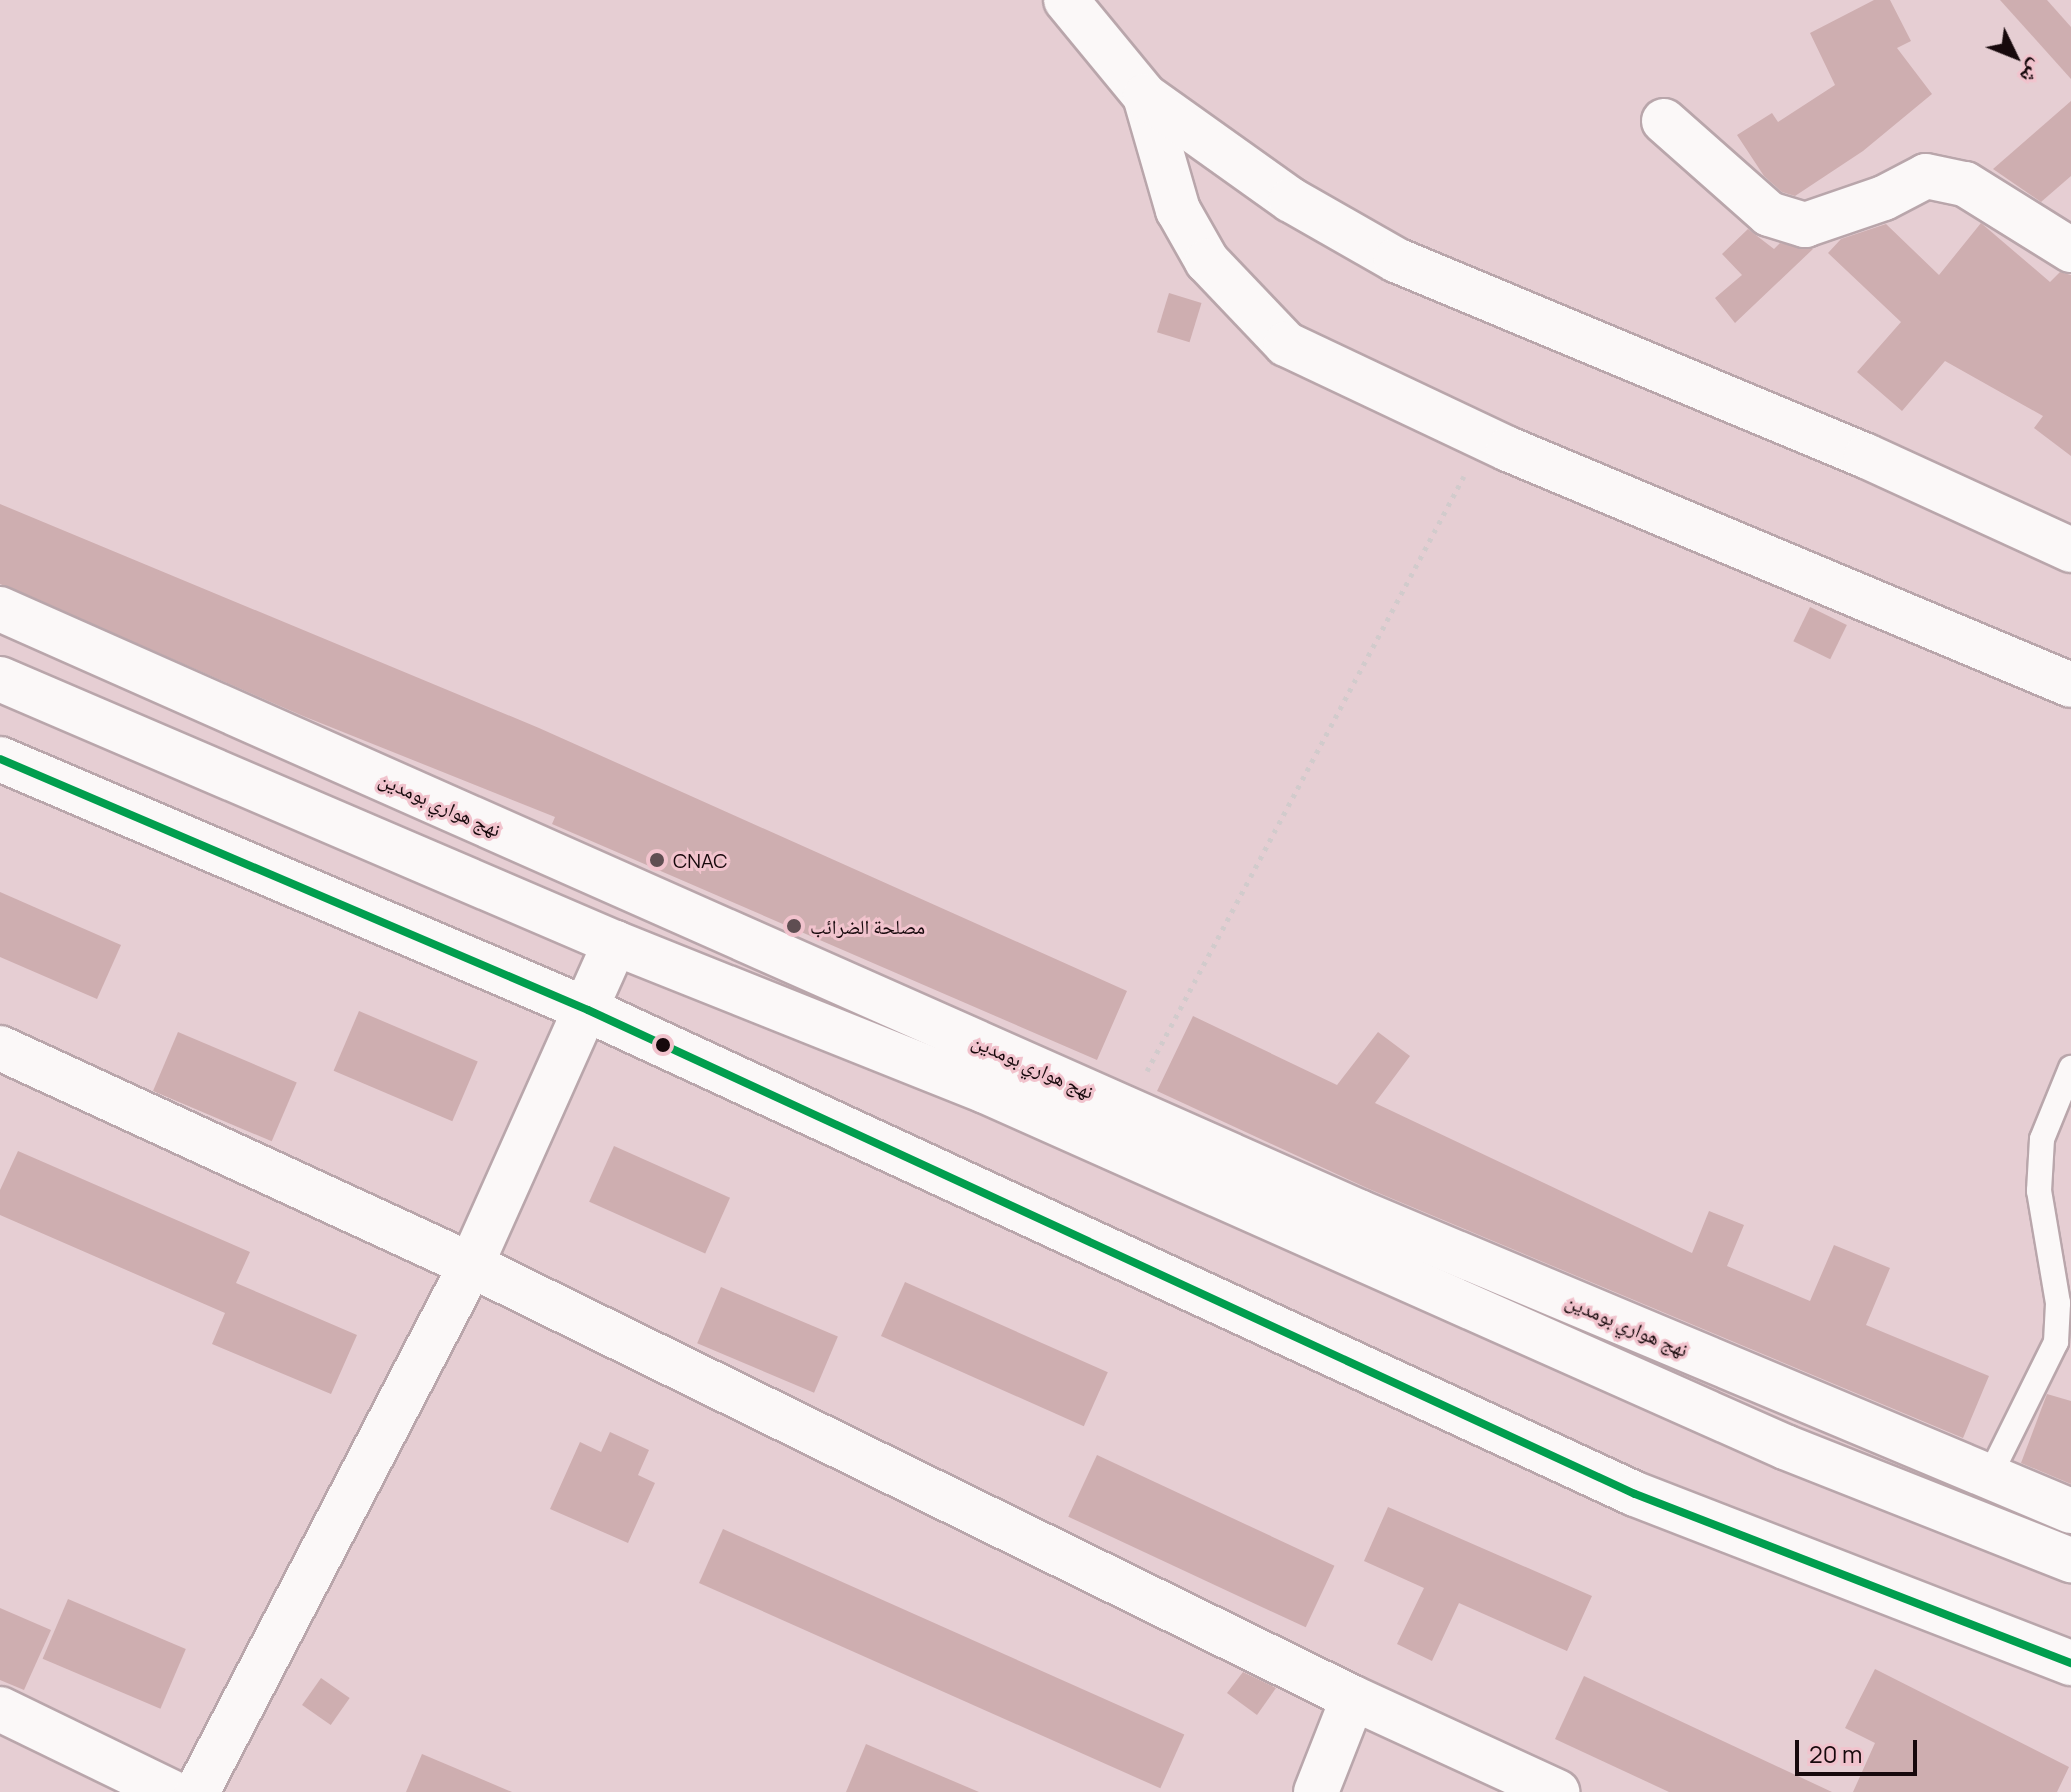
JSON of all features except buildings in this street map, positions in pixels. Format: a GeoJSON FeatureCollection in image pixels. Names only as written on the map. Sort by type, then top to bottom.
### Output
{"type":"FeatureCollection","features":[{"type":"Feature","properties":{"kind":"street"},"geometry":{"type":"LineString","coordinates":[[1066,0],[1145,96],[1291,200],[1396,260],[1866,456],[2071,550]]}},
{"type":"Feature","properties":{"kind":"street"},"geometry":{"type":"LineString","coordinates":[[1145,96],[1168,182],[1200,248],[1286,344],[1486,436],[2071,685]]}},
{"type":"Feature","properties":{"kind":"street"},"geometry":{"type":"LineString","coordinates":[[1664,121],[1769,214],[1805,225],[1884,198],[1926,176],[1965,184],[2071,250]]}},
{"type":"Feature","properties":{"kind":"street","name":"نهج هواري بومدين"},"geometry":{"type":"LineString","coordinates":[[0,609],[1127,1108],[2071,1511]]}},
{"type":"Feature","properties":{"kind":"street"},"geometry":{"type":"LineString","coordinates":[[4,683],[615,943],[985,1091],[1785,1447],[2071,1560]]}},
{"type":"Feature","properties":{"kind":"street"},"geometry":{"type":"LineString","coordinates":[[0,759],[588,1010],[1635,1494],[2071,1663]]}},
{"type":"Feature","properties":{"kind":"street"},"geometry":{"type":"LineString","coordinates":[[197,1792],[471,1265],[588,1010],[615,943]]}},
{"type":"Feature","properties":{"kind":"street"},"geometry":{"type":"LineString","coordinates":[[2,1055],[471,1265],[1353,1698],[1557,1792]]}},
{"type":"Feature","properties":{"kind":"street"},"geometry":{"type":"LineString","coordinates":[[1316,1792],[1353,1698]]}},
{"type":"Feature","properties":{"kind":"street"},"geometry":{"type":"LineString","coordinates":[[0,1709],[171,1792]]}},
{"type":"Feature","properties":{"kind":"lane"},"geometry":{"type":"LineString","coordinates":[[1989,1477],[2056,1342],[2058,1303],[2039,1191],[2042,1139],[2071,1068]]}},
{"type":"Feature","properties":{"kind":"path"},"geometry":{"type":"LineString","coordinates":[[1127,1108],[1486,436]]}},
{"type":"Feature","properties":{"kind":"transit line"},"geometry":{"type":"LineString","coordinates":[[0,759],[588,1010],[1635,1494],[2071,1663]]}},
{"type":"Feature","properties":{"kind":"place","name":"CNAC"},"geometry":{"type":"Point","coordinates":[657,860]}},
{"type":"Feature","properties":{"kind":"place","name":"مصلحة الضرائب"},"geometry":{"type":"Point","coordinates":[794,926]}}]}
